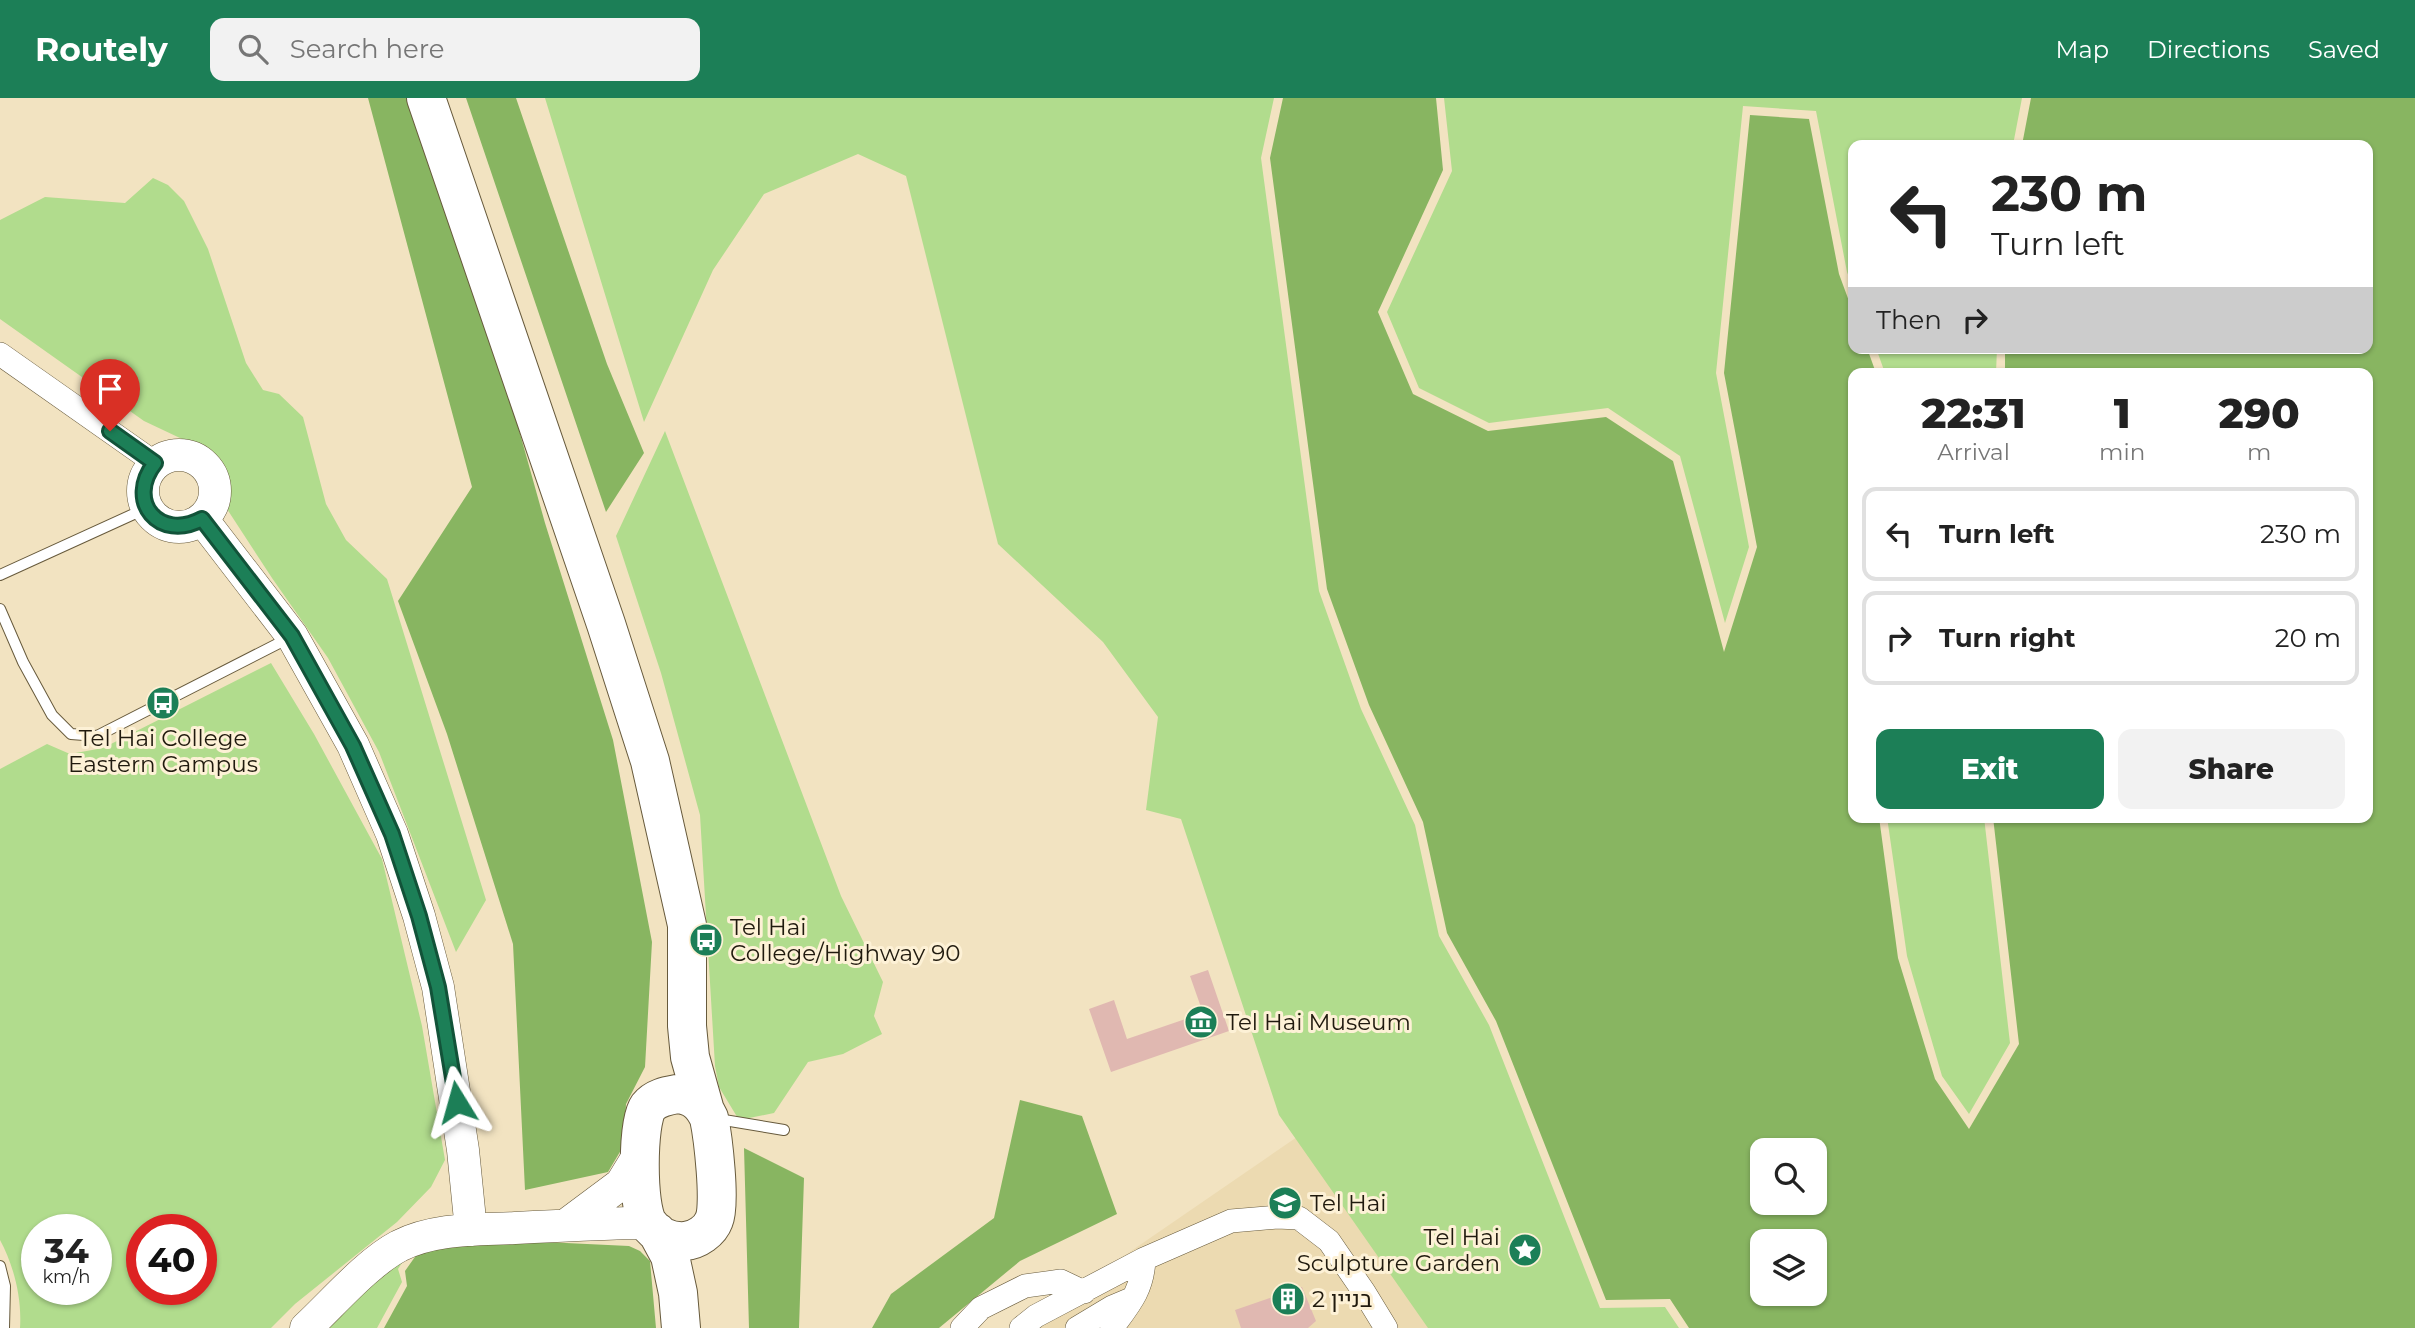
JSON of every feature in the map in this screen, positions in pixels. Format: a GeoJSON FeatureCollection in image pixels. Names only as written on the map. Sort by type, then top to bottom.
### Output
{"type":"FeatureCollection","features":[{"type":"Feature","properties":{"kind":"highway"},"geometry":{"type":"LineString","coordinates":[[426,98],[602,611],[650,761],[687,925],[687,1026],[690,1057],[707,1112],[716,1214],[707,1231],[698,1237],[682,1241],[666,1238],[653,1228]]}},
{"type":"Feature","properties":{"kind":"highway"},"geometry":{"type":"LineString","coordinates":[[650,761],[668,933],[668,1051],[666,1070],[641,1123],[643,1211],[670,1256],[678,1293],[681,1328]]}},
{"type":"Feature","properties":{"kind":"highway"},"geometry":{"type":"LineString","coordinates":[[650,1104],[657,1099],[677,1094],[688,1095],[707,1112]]}},
{"type":"Feature","properties":{"kind":"highway"},"geometry":{"type":"LineString","coordinates":[[696,1328],[695,1272],[707,1231]]}},
{"type":"Feature","properties":{"kind":"street"},"geometry":{"type":"LineString","coordinates":[[0,354],[155,463]]}},
{"type":"Feature","properties":{"kind":"street"},"geometry":{"type":"LineString","coordinates":[[185,455],[204,463],[211,472],[216,492],[214,502],[202,519],[183,527],[172,527],[153,517],[143,497],[144,484],[155,463],[164,457],[185,455]]}},
{"type":"Feature","properties":{"kind":"street"},"geometry":{"type":"LineString","coordinates":[[202,519],[292,636],[353,746],[392,834],[419,916],[438,987],[450,1055],[471,1230]]}},
{"type":"Feature","properties":{"kind":"street"},"geometry":{"type":"LineString","coordinates":[[566,1225],[621,1184],[640,1153]]}},
{"type":"Feature","properties":{"kind":"street"},"geometry":{"type":"LineString","coordinates":[[1021,1328],[1036,1316],[1144,1259],[1231,1221],[1278,1216],[1299,1218],[1329,1241],[1386,1328]]}},
{"type":"Feature","properties":{"kind":"street"},"geometry":{"type":"LineString","coordinates":[[306,1328],[376,1261],[398,1247],[438,1233],[633,1223],[653,1228]]}},
{"type":"Feature","properties":{"kind":"street"},"geometry":{"type":"LineString","coordinates":[[1112,1328],[1134,1298],[1143,1278],[1144,1259]]}},
{"type":"Feature","properties":{"kind":"street"},"geometry":{"type":"LineString","coordinates":[[962,1328],[981,1308],[1025,1286],[1061,1281],[1083,1292]]}},
{"type":"Feature","properties":{"kind":"street"},"geometry":{"type":"LineString","coordinates":[[1077,1328],[1112,1307],[1134,1298]]}},
{"type":"Feature","properties":{"kind":"lane"},"geometry":{"type":"LineString","coordinates":[[0,575],[147,508]]}},
{"type":"Feature","properties":{"kind":"lane"},"geometry":{"type":"LineString","coordinates":[[0,610],[23,662],[52,715],[71,733],[97,736],[292,636]]}},
{"type":"Feature","properties":{"kind":"lane"},"geometry":{"type":"LineString","coordinates":[[707,1112],[784,1130]]}},
{"type":"Feature","properties":{"kind":"lane"},"geometry":{"type":"LineString","coordinates":[[0,1266],[5,1286],[4,1328]]}},
{"type":"Feature","properties":{"kind":"shaded area","name":"Tel Hai"},"geometry":{"type":"Polygon","coordinates":[[[1316,1124],[1454,1328],[1027,1328],[1086,1282],[1316,1124]]]}},
{"type":"Feature","properties":{"kind":"green space"},"geometry":{"type":"Polygon","coordinates":[[[368,98],[417,98],[472,262],[545,523],[613,740],[652,942],[645,1067],[626,1104],[624,1145],[608,1172],[525,1190],[513,944],[447,734],[398,601],[472,487],[368,98]]]}},
{"type":"Feature","properties":{"kind":"green space"},"geometry":{"type":"Polygon","coordinates":[[[466,98],[516,98],[607,364],[644,453],[606,512],[466,98]]]}},
{"type":"Feature","properties":{"kind":"green space"},"geometry":{"type":"Polygon","coordinates":[[[545,98],[1274,98],[1261,158],[1319,591],[1361,709],[1415,825],[1439,936],[1489,1025],[1600,1308],[1665,1307],[1679,1328],[1428,1328],[1279,1115],[1181,819],[1146,810],[1158,717],[1103,642],[998,544],[906,176],[858,154],[764,194],[713,270],[644,422],[545,98]]]}},
{"type":"Feature","properties":{"kind":"green space"},"geometry":{"type":"Polygon","coordinates":[[[1283,98],[1436,98],[1443,170],[1378,312],[1413,394],[1488,431],[1606,417],[1673,461],[1724,652],[1757,547],[1724,373],[1750,115],[1809,119],[1839,274],[1848,298],[1848,354],[1869,354],[1874,368],[1848,368],[1848,823],[1880,823],[1898,958],[1935,1079],[1969,1129],[2019,1044],[1994,823],[2373,823],[2373,368],[2005,368],[2005,354],[2373,354],[2373,140],[2023,140],[2031,98],[2415,98],[2415,1328],[1689,1328],[1670,1299],[1606,1300],[1496,1021],[1447,933],[1423,822],[1369,705],[1327,589],[1270,158],[1283,98]]]}},
{"type":"Feature","properties":{"kind":"green space"},"geometry":{"type":"Polygon","coordinates":[[[1444,98],[2022,98],[2014,140],[1848,140],[1848,275],[1816,111],[1743,106],[1716,373],[1749,547],[1725,623],[1680,456],[1608,408],[1489,423],[1419,388],[1387,312],[1452,171],[1444,98]]]}},
{"type":"Feature","properties":{"kind":"green space"},"geometry":{"type":"Polygon","coordinates":[[[153,178],[168,185],[184,201],[208,249],[246,363],[263,390],[279,394],[303,417],[326,504],[346,540],[387,579],[486,900],[456,952],[379,752],[328,658],[227,509],[211,468],[199,447],[144,421],[0,319],[0,220],[45,197],[125,203],[153,178]]]}},
{"type":"Feature","properties":{"kind":"green space"},"geometry":{"type":"Polygon","coordinates":[[[1878,354],[1997,354],[1996,368],[1883,368],[1878,354]]]}},
{"type":"Feature","properties":{"kind":"green space"},"geometry":{"type":"Polygon","coordinates":[[[665,431],[841,896],[883,982],[874,1016],[882,1034],[843,1054],[808,1062],[774,1113],[739,1120],[719,1087],[715,1066],[700,815],[661,673],[616,536],[665,431]]]}},
{"type":"Feature","properties":{"kind":"green space"},"geometry":{"type":"Polygon","coordinates":[[[271,663],[314,734],[382,859],[422,1026],[445,1160],[431,1187],[397,1222],[295,1304],[271,1328],[20,1328],[16,1282],[0,1240],[0,769],[47,744],[70,754],[103,748],[271,663]]]}},
{"type":"Feature","properties":{"kind":"green space"},"geometry":{"type":"Polygon","coordinates":[[[1888,823],[1985,823],[2010,1043],[1969,1114],[1942,1076],[1907,956],[1888,823]]]}},
{"type":"Feature","properties":{"kind":"green space"},"geometry":{"type":"Polygon","coordinates":[[[1020,1100],[1082,1116],[1117,1214],[1020,1261],[939,1328],[872,1328],[891,1294],[994,1218],[1020,1100]]]}},
{"type":"Feature","properties":{"kind":"green space"},"geometry":{"type":"Polygon","coordinates":[[[744,1148],[804,1178],[799,1328],[749,1328],[744,1148]]]}},
{"type":"Feature","properties":{"kind":"green space"},"geometry":{"type":"Polygon","coordinates":[[[480,1239],[629,1246],[640,1251],[650,1261],[656,1328],[384,1328],[407,1286],[405,1271],[417,1254],[480,1239]]]}},
{"type":"Feature","properties":{"kind":"green space"},"geometry":{"type":"Polygon","coordinates":[[[407,1255],[398,1269],[402,1282],[377,1328],[324,1328],[381,1272],[407,1255]]]}},
{"type":"Feature","properties":{"kind":"building","name":"Tel Hai Museum"},"geometry":{"type":"Polygon","coordinates":[[[1208,970],[1229,1031],[1111,1072],[1089,1009],[1114,1000],[1127,1039],[1203,1013],[1190,976],[1208,970]]]}},
{"type":"Feature","properties":{"kind":"building","name":"בניין 2"},"geometry":{"type":"Polygon","coordinates":[[[1302,1287],[1316,1321],[1308,1328],[1241,1328],[1235,1310],[1302,1287]]]}},
{"type":"Feature","properties":{"kind":"place","name":"Tel Hai College Eastern Campus"},"geometry":{"type":"Point","coordinates":[163,703]}},
{"type":"Feature","properties":{"kind":"place","name":"Tel Hai College/Highway 90"},"geometry":{"type":"Point","coordinates":[706,940]}},
{"type":"Feature","properties":{"kind":"place","name":"Tel Hai Museum"},"geometry":{"type":"Point","coordinates":[1201,1022]}},
{"type":"Feature","properties":{"kind":"place","name":"Tel Hai"},"geometry":{"type":"Point","coordinates":[1285,1203]}},
{"type":"Feature","properties":{"kind":"place","name":"Tel Hai Sculpture Garden"},"geometry":{"type":"Point","coordinates":[1525,1250]}},
{"type":"Feature","properties":{"kind":"place","name":"בניין 2"},"geometry":{"type":"Point","coordinates":[1288,1299]}},
{"type":"Feature","properties":{"kind":"route"},"geometry":{"type":"LineString","coordinates":[[110,431],[155,463],[144,484],[143,497],[153,517],[172,527],[183,527],[202,519],[292,636],[353,746],[392,834],[419,916],[438,987],[457,1102]]}}]}
